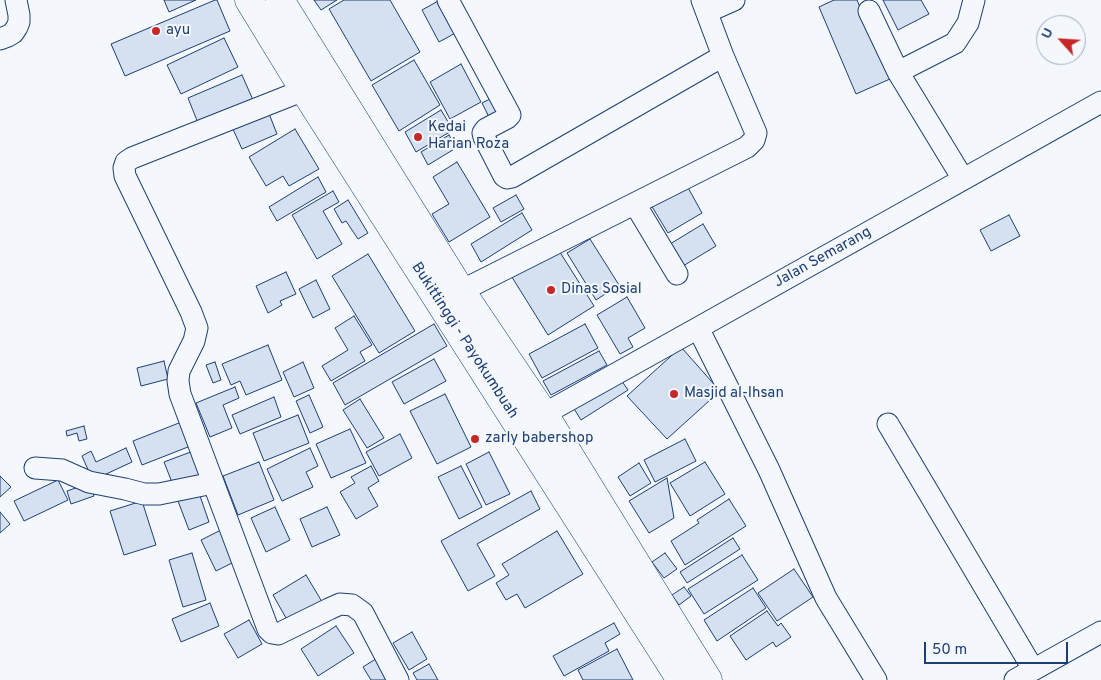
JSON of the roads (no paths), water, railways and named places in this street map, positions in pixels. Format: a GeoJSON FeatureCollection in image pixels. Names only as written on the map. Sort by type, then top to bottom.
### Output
{"type":"FeatureCollection","features":[{"type":"Feature","properties":{"kind":"highway","name":"Bukittinggi - Payokumbuah"},"geometry":{"type":"LineString","coordinates":[[249,0],[304,90],[681,680]]}},
{"type":"Feature","properties":{"kind":"highway","name":"Bukittinggi - Payokumbuah"},"geometry":{"type":"LineString","coordinates":[[280,0],[460,291],[544,414],[708,680]]}},
{"type":"Feature","properties":{"kind":"street"},"geometry":{"type":"LineString","coordinates":[[0,39],[13,33],[17,27],[19,15],[16,0]]}},
{"type":"Feature","properties":{"kind":"street"},"geometry":{"type":"LineString","coordinates":[[448,0],[510,115],[486,129],[483,133],[504,176],[507,178],[723,56]]}},
{"type":"Feature","properties":{"kind":"street"},"geometry":{"type":"LineString","coordinates":[[460,291],[748,147],[754,140],[756,133],[704,6],[734,0]]}},
{"type":"Feature","properties":{"kind":"street"},"geometry":{"type":"LineString","coordinates":[[898,72],[955,44],[968,23],[974,0]]}},
{"type":"Feature","properties":{"kind":"street"},"geometry":{"type":"LineString","coordinates":[[869,11],[898,72],[963,179]]}},
{"type":"Feature","properties":{"kind":"street"},"geometry":{"type":"LineString","coordinates":[[304,90],[132,158],[126,162],[124,168],[125,176],[197,328],[194,341],[179,371],[180,394],[268,629],[272,633],[278,634],[329,608],[340,604],[352,605],[363,612],[398,680]]}},
{"type":"Feature","properties":{"kind":"street","name":"Jalan Semarang"},"geometry":{"type":"LineString","coordinates":[[544,414],[1101,102]]}},
{"type":"Feature","properties":{"kind":"street"},"geometry":{"type":"LineString","coordinates":[[635,204],[677,274]]}},
{"type":"Feature","properties":{"kind":"street"},"geometry":{"type":"LineString","coordinates":[[698,328],[769,470],[826,598],[876,680]]}},
{"type":"Feature","properties":{"kind":"street"},"geometry":{"type":"LineString","coordinates":[[888,424],[1024,675],[1101,632]]}},
{"type":"Feature","properties":{"kind":"street"},"geometry":{"type":"LineString","coordinates":[[35,468],[62,470],[89,482],[144,494],[159,494],[213,483]]}},
{"type":"Feature","properties":{"kind":"place","name":"ayu"},"geometry":{"type":"Point","coordinates":[156,31]}},
{"type":"Feature","properties":{"kind":"place","name":"Kedai Harian Roza"},"geometry":{"type":"Point","coordinates":[418,137]}},
{"type":"Feature","properties":{"kind":"place","name":"Dinas Sosial"},"geometry":{"type":"Point","coordinates":[551,290]}},
{"type":"Feature","properties":{"kind":"place","name":"Masjid al-Ihsan"},"geometry":{"type":"Point","coordinates":[674,394]}},
{"type":"Feature","properties":{"kind":"place","name":"zarly babershop"},"geometry":{"type":"Point","coordinates":[475,439]}}]}
